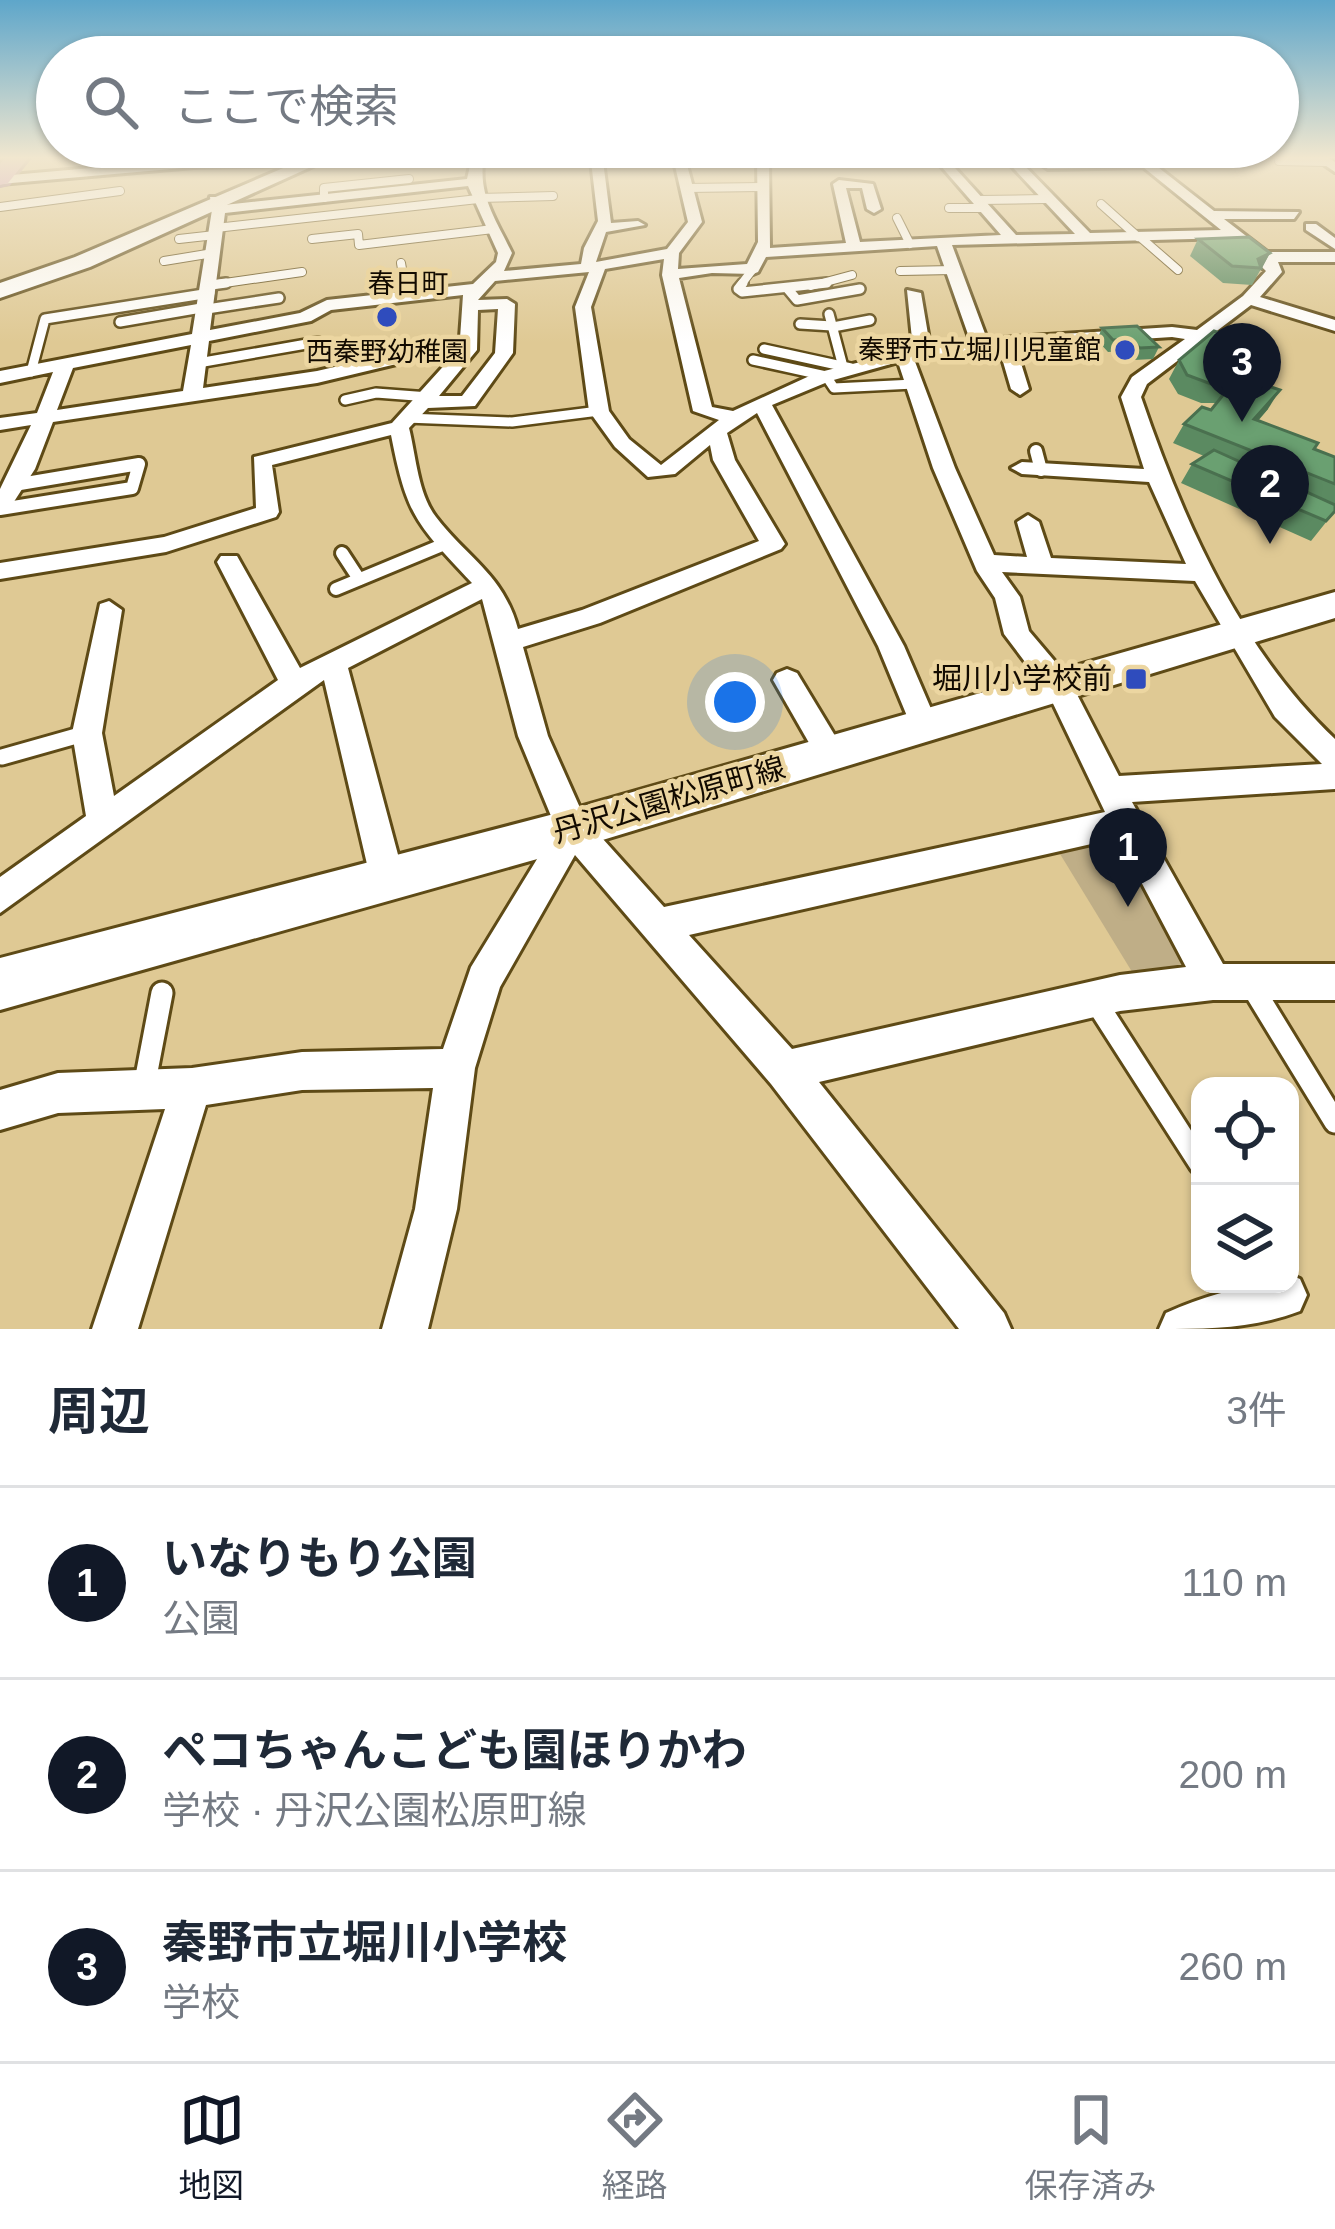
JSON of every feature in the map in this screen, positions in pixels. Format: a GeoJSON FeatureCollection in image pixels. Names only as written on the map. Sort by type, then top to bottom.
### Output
{"type":"FeatureCollection","features":[{"type":"Feature","properties":{"kind":"main road"},"geometry":{"type":"LineString","coordinates":[[0,291],[213,219]]}},
{"type":"Feature","properties":{"kind":"main road","name":"丹沢公園松原町線"},"geometry":{"type":"LineString","coordinates":[[0,983],[573,829],[1335,605]]}},
{"type":"Feature","properties":{"kind":"street"},"geometry":{"type":"LineString","coordinates":[[192,397],[209,299],[216,219]]}},
{"type":"Feature","properties":{"kind":"street"},"geometry":{"type":"LineString","coordinates":[[0,572],[166,544],[268,512],[261,461],[402,423],[469,345],[479,290],[505,253],[488,219]]}},
{"type":"Feature","properties":{"kind":"street"},"geometry":{"type":"LineString","coordinates":[[603,219],[593,243],[583,307],[599,411],[622,443],[656,472],[673,468],[761,402],[840,369],[980,344],[1197,335]]}},
{"type":"Feature","properties":{"kind":"street"},"geometry":{"type":"LineString","coordinates":[[694,219],[672,253],[670,275],[703,411],[726,424]]}},
{"type":"Feature","properties":{"kind":"street"},"geometry":{"type":"LineString","coordinates":[[757,261],[764,219]]}},
{"type":"Feature","properties":{"kind":"street"},"geometry":{"type":"LineString","coordinates":[[847,219],[854,247]]}},
{"type":"Feature","properties":{"kind":"street"},"geometry":{"type":"LineString","coordinates":[[995,219],[1012,239]]}},
{"type":"Feature","properties":{"kind":"street"},"geometry":{"type":"LineString","coordinates":[[1068,219],[1088,238]]}},
{"type":"Feature","properties":{"kind":"street"},"geometry":{"type":"LineString","coordinates":[[1218,219],[1270,261],[1335,274]]}},
{"type":"Feature","properties":{"kind":"street"},"geometry":{"type":"LineString","coordinates":[[603,228],[638,225]]}},
{"type":"Feature","properties":{"kind":"street"},"geometry":{"type":"LineString","coordinates":[[1314,232],[1335,245]]}},
{"type":"Feature","properties":{"kind":"street"},"geometry":{"type":"LineString","coordinates":[[670,275],[854,247],[1238,234]]}},
{"type":"Feature","properties":{"kind":"street"},"geometry":{"type":"LineString","coordinates":[[944,244],[954,270],[935,298],[913,353],[914,384],[944,467],[1007,597],[1017,634],[1058,685],[1126,822],[1232,983]]}},
{"type":"Feature","properties":{"kind":"street"},"geometry":{"type":"LineString","coordinates":[[0,377],[305,317],[327,304],[479,290],[672,253]]}},
{"type":"Feature","properties":{"kind":"street"},"geometry":{"type":"LineString","coordinates":[[1270,261],[1335,257]]}},
{"type":"Feature","properties":{"kind":"street"},"geometry":{"type":"LineString","coordinates":[[1270,261],[1274,272],[1249,299],[1139,381],[1131,397],[1157,476],[1202,573],[1285,709],[1335,758]]}},
{"type":"Feature","properties":{"kind":"street"},"geometry":{"type":"LineString","coordinates":[[427,399],[468,402],[504,353],[507,304],[479,290]]}},
{"type":"Feature","properties":{"kind":"street"},"geometry":{"type":"LineString","coordinates":[[935,298],[980,344]]}},
{"type":"Feature","properties":{"kind":"street"},"geometry":{"type":"LineString","coordinates":[[1249,299],[1335,326]]}},
{"type":"Feature","properties":{"kind":"street"},"geometry":{"type":"LineString","coordinates":[[1006,343],[1020,388]]}},
{"type":"Feature","properties":{"kind":"street"},"geometry":{"type":"LineString","coordinates":[[0,424],[317,377],[469,345],[504,353]]}},
{"type":"Feature","properties":{"kind":"street"},"geometry":{"type":"LineString","coordinates":[[0,507],[64,368]]}},
{"type":"Feature","properties":{"kind":"street"},"geometry":{"type":"LineString","coordinates":[[761,402],[891,646],[924,725]]}},
{"type":"Feature","properties":{"kind":"street"},"geometry":{"type":"LineString","coordinates":[[402,423],[414,497],[447,543],[488,584],[511,641],[533,736],[573,829],[785,1070],[988,1329]]}},
{"type":"Feature","properties":{"kind":"street"},"geometry":{"type":"LineString","coordinates":[[511,641],[591,617],[773,544],[724,460],[726,424]]}},
{"type":"Feature","properties":{"kind":"street"},"geometry":{"type":"LineString","coordinates":[[1033,463],[1157,476]]}},
{"type":"Feature","properties":{"kind":"street"},"geometry":{"type":"LineString","coordinates":[[1028,523],[1042,566]]}},
{"type":"Feature","properties":{"kind":"street"},"geometry":{"type":"LineString","coordinates":[[229,562],[294,683]]}},
{"type":"Feature","properties":{"kind":"street"},"geometry":{"type":"LineString","coordinates":[[987,563],[1202,573]]}},
{"type":"Feature","properties":{"kind":"street"},"geometry":{"type":"LineString","coordinates":[[0,897],[294,683],[488,584]]}},
{"type":"Feature","properties":{"kind":"street"},"geometry":{"type":"LineString","coordinates":[[103,821],[87,733],[117,617]]}},
{"type":"Feature","properties":{"kind":"street"},"geometry":{"type":"LineString","coordinates":[[333,662],[387,877]]}},
{"type":"Feature","properties":{"kind":"street"},"geometry":{"type":"LineString","coordinates":[[787,680],[830,753]]}},
{"type":"Feature","properties":{"kind":"street"},"geometry":{"type":"LineString","coordinates":[[1109,790],[1335,776]]}},
{"type":"Feature","properties":{"kind":"street"},"geometry":{"type":"LineString","coordinates":[[656,926],[1126,822]]}},
{"type":"Feature","properties":{"kind":"street"},"geometry":{"type":"LineString","coordinates":[[405,1329],[436,1209],[455,1068],[484,980],[503,940],[573,829]]}},
{"type":"Feature","properties":{"kind":"street"},"geometry":{"type":"LineString","coordinates":[[785,1070],[1094,998],[1232,983],[1335,982]]}},
{"type":"Feature","properties":{"kind":"street"},"geometry":{"type":"LineString","coordinates":[[0,1110],[58,1094],[192,1088],[302,1071],[455,1068]]}},
{"type":"Feature","properties":{"kind":"street"},"geometry":{"type":"LineString","coordinates":[[115,1329],[192,1088]]}},
{"type":"Feature","properties":{"kind":"street"},"geometry":{"type":"LineString","coordinates":[[1182,1329],[1272,1293]]}},
{"type":"Feature","properties":{"kind":"lane"},"geometry":{"type":"LineString","coordinates":[[179,239],[214,219]]}},
{"type":"Feature","properties":{"kind":"lane"},"geometry":{"type":"LineString","coordinates":[[429,219],[435,237]]}},
{"type":"Feature","properties":{"kind":"lane"},"geometry":{"type":"LineString","coordinates":[[1116,219],[1178,270]]}},
{"type":"Feature","properties":{"kind":"lane"},"geometry":{"type":"LineString","coordinates":[[886,223],[898,220],[910,244]]}},
{"type":"Feature","properties":{"kind":"lane"},"geometry":{"type":"LineString","coordinates":[[312,239],[358,234],[359,245],[493,229]]}},
{"type":"Feature","properties":{"kind":"lane"},"geometry":{"type":"LineString","coordinates":[[164,260],[214,254]]}},
{"type":"Feature","properties":{"kind":"lane"},"geometry":{"type":"LineString","coordinates":[[1156,261],[1167,260]]}},
{"type":"Feature","properties":{"kind":"lane"},"geometry":{"type":"LineString","coordinates":[[757,261],[738,289],[742,292],[817,282],[858,286],[797,300],[787,288]]}},
{"type":"Feature","properties":{"kind":"lane"},"geometry":{"type":"LineString","coordinates":[[401,263],[407,295]]}},
{"type":"Feature","properties":{"kind":"lane"},"geometry":{"type":"LineString","coordinates":[[900,271],[954,270]]}},
{"type":"Feature","properties":{"kind":"lane"},"geometry":{"type":"LineString","coordinates":[[120,322],[302,272]]}},
{"type":"Feature","properties":{"kind":"lane"},"geometry":{"type":"LineString","coordinates":[[31,372],[45,319],[209,299],[279,298]]}},
{"type":"Feature","properties":{"kind":"lane"},"geometry":{"type":"LineString","coordinates":[[800,324],[870,320]]}},
{"type":"Feature","properties":{"kind":"lane"},"geometry":{"type":"LineString","coordinates":[[831,322],[840,369],[834,388],[914,384]]}},
{"type":"Feature","properties":{"kind":"lane"},"geometry":{"type":"LineString","coordinates":[[198,362],[318,342]]}},
{"type":"Feature","properties":{"kind":"lane"},"geometry":{"type":"LineString","coordinates":[[764,349],[840,369]]}},
{"type":"Feature","properties":{"kind":"lane"},"geometry":{"type":"LineString","coordinates":[[753,361],[840,369]]}},
{"type":"Feature","properties":{"kind":"lane"},"geometry":{"type":"LineString","coordinates":[[345,400],[376,393],[427,399]]}},
{"type":"Feature","properties":{"kind":"lane"},"geometry":{"type":"LineString","coordinates":[[402,423],[512,422],[599,411]]}},
{"type":"Feature","properties":{"kind":"lane"},"geometry":{"type":"LineString","coordinates":[[0,507],[132,488],[140,464],[14,485]]}},
{"type":"Feature","properties":{"kind":"lane"},"geometry":{"type":"LineString","coordinates":[[336,589],[447,543]]}},
{"type":"Feature","properties":{"kind":"lane"},"geometry":{"type":"LineString","coordinates":[[342,554],[358,579]]}},
{"type":"Feature","properties":{"kind":"lane"},"geometry":{"type":"LineString","coordinates":[[2,758],[87,733]]}},
{"type":"Feature","properties":{"kind":"lane"},"geometry":{"type":"LineString","coordinates":[[1232,983],[1335,1122]]}},
{"type":"Feature","properties":{"kind":"lane"},"geometry":{"type":"LineString","coordinates":[[142,1092],[161,993]]}},
{"type":"Feature","properties":{"kind":"lane"},"geometry":{"type":"LineString","coordinates":[[1094,998],[1191,1150]]}},
{"type":"Feature","properties":{"kind":"shaded area"},"geometry":{"type":"Polygon","coordinates":[[[1116,835],[1128,842],[1190,975],[1137,980],[1057,849],[1116,835]]]}},
{"type":"Feature","properties":{"kind":"building"},"geometry":{"type":"Polygon","coordinates":[[[1249,237],[1270,253],[1258,259],[1261,268],[1232,266],[1198,239],[1249,237]]]}},
{"type":"Feature","properties":{"kind":"building"},"geometry":{"type":"Polygon","coordinates":[[[1137,326],[1159,347],[1140,348],[1130,339],[1113,340],[1102,328],[1137,326]]]}},
{"type":"Feature","properties":{"kind":"building"},"geometry":{"type":"Polygon","coordinates":[[[1214,331],[1272,351],[1244,378],[1280,390],[1254,419],[1318,443],[1314,449],[1335,457],[1335,484],[1184,424],[1202,407],[1211,410],[1232,384],[1211,384],[1187,375],[1179,360],[1214,331]]]}},
{"type":"Feature","properties":{"kind":"building"},"geometry":{"type":"Polygon","coordinates":[[[1221,331],[1251,340],[1249,343],[1221,331]]]}},
{"type":"Feature","properties":{"kind":"building"},"geometry":{"type":"Polygon","coordinates":[[[1214,450],[1335,505],[1335,511],[1326,521],[1192,464],[1214,450]]]}},
{"type":"Feature","properties":{"kind":"place","name":"西秦野幼稚園"},"geometry":{"type":"Point","coordinates":[387,317]}},
{"type":"Feature","properties":{"kind":"place","name":"秦野市立堀川児童館"},"geometry":{"type":"Point","coordinates":[1125,350]}},
{"type":"Feature","properties":{"kind":"place","name":"秦野市立堀川小学校"},"geometry":{"type":"Point","coordinates":[1242,422]}},
{"type":"Feature","properties":{"kind":"place","name":"ペコちゃんこども園ほりかわ"},"geometry":{"type":"Point","coordinates":[1270,544]}},
{"type":"Feature","properties":{"kind":"place","name":"堀川小学校前"},"geometry":{"type":"Point","coordinates":[1136,679]}},
{"type":"Feature","properties":{"kind":"place","name":"いなりもり公園"},"geometry":{"type":"Point","coordinates":[1128,907]}},
{"type":"Feature","properties":{"kind":"district","name":"春日町"},"geometry":{"type":"Point","coordinates":[408,284]}}]}
